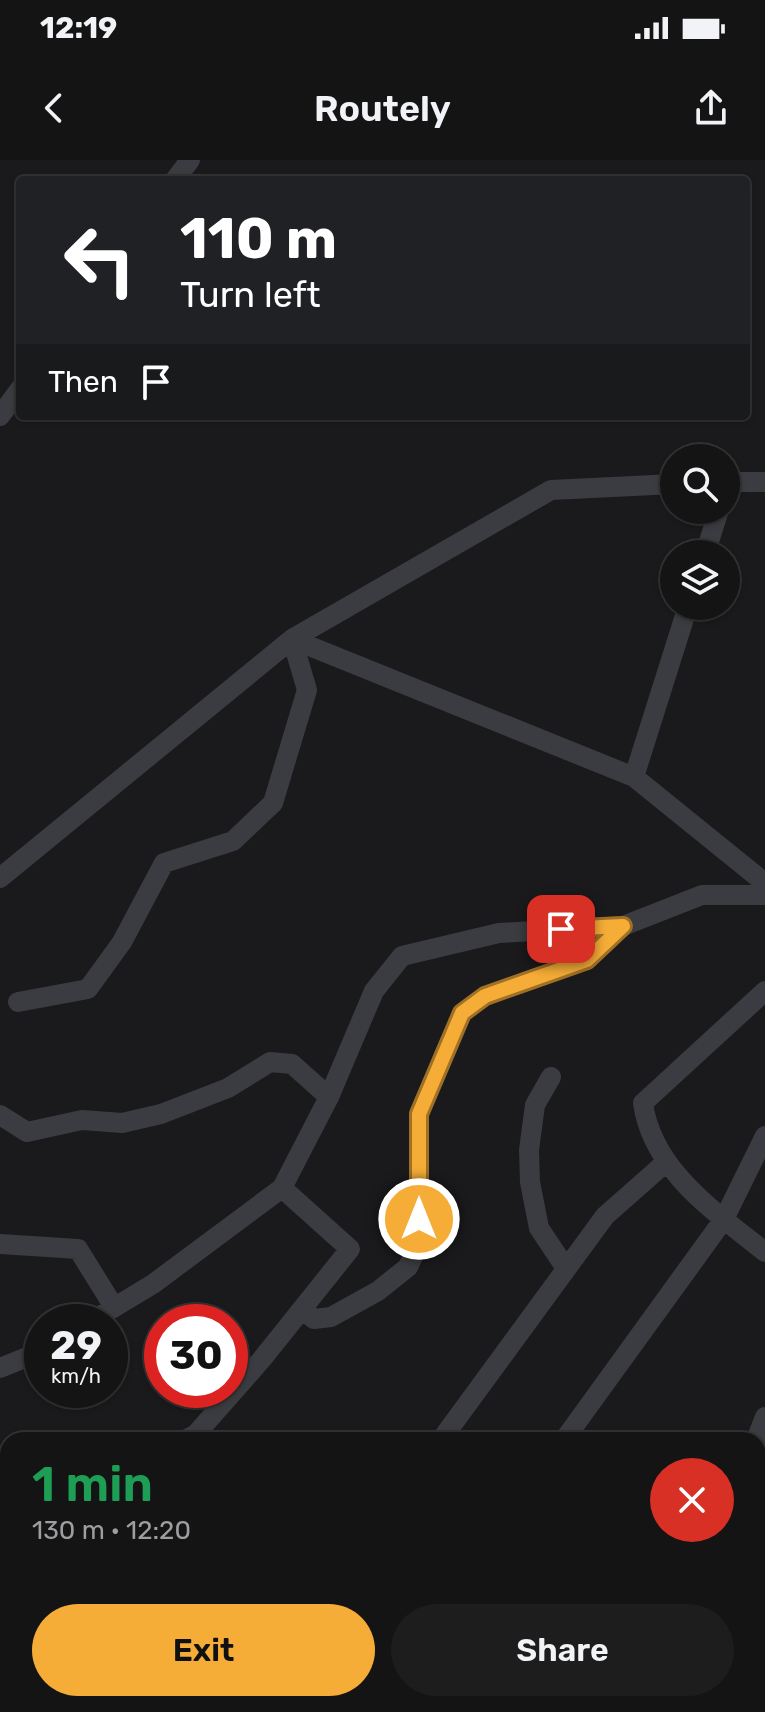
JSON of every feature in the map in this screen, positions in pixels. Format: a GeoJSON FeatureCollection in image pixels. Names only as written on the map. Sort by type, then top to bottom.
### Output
{"type":"FeatureCollection","features":[{"type":"Feature","properties":{"kind":"street"},"geometry":{"type":"LineString","coordinates":[[0,416],[16,394]]}},
{"type":"Feature","properties":{"kind":"street"},"geometry":{"type":"LineString","coordinates":[[740,483],[765,482]]}},
{"type":"Feature","properties":{"kind":"street"},"geometry":{"type":"LineString","coordinates":[[0,878],[292,639],[551,490],[660,485]]}},
{"type":"Feature","properties":{"kind":"street"},"geometry":{"type":"LineString","coordinates":[[634,777],[684,620]]}},
{"type":"Feature","properties":{"kind":"street"},"geometry":{"type":"LineString","coordinates":[[292,639],[634,777],[765,883]]}},
{"type":"Feature","properties":{"kind":"street"},"geometry":{"type":"LineString","coordinates":[[18,1002],[88,989],[122,942],[164,863],[233,841],[273,803],[307,690],[292,639]]}},
{"type":"Feature","properties":{"kind":"street"},"geometry":{"type":"LineString","coordinates":[[119,1304],[153,1284],[282,1188],[329,1097],[374,991],[402,956],[499,933],[623,926],[702,895],[765,895]]}},
{"type":"Feature","properties":{"kind":"street"},"geometry":{"type":"LineString","coordinates":[[302,1309],[314,1319],[331,1317],[378,1291],[408,1267],[419,1243],[419,1114],[462,1013],[485,996],[587,960],[623,926]]}},
{"type":"Feature","properties":{"kind":"street"},"geometry":{"type":"LineString","coordinates":[[765,991],[643,1103],[645,1121],[665,1163],[724,1219],[765,1252]]}},
{"type":"Feature","properties":{"kind":"street"},"geometry":{"type":"LineString","coordinates":[[0,1115],[27,1132],[82,1120],[122,1123],[161,1114],[228,1088],[270,1062],[292,1064],[329,1097]]}},
{"type":"Feature","properties":{"kind":"street"},"geometry":{"type":"LineString","coordinates":[[551,1077],[535,1105],[529,1150],[530,1182],[539,1228],[565,1267]]}},
{"type":"Feature","properties":{"kind":"street"},"geometry":{"type":"LineString","coordinates":[[570,1432],[724,1219],[765,1136]]}},
{"type":"Feature","properties":{"kind":"street"},"geometry":{"type":"LineString","coordinates":[[447,1432],[605,1216],[665,1163]]}},
{"type":"Feature","properties":{"kind":"street"},"geometry":{"type":"LineString","coordinates":[[198,1432],[262,1359],[350,1249],[282,1188]]}},
{"type":"Feature","properties":{"kind":"street"},"geometry":{"type":"LineString","coordinates":[[0,1244],[78,1249],[112,1304]]}},
{"type":"Feature","properties":{"kind":"street"},"geometry":{"type":"LineString","coordinates":[[0,1368],[24,1358]]}},
{"type":"Feature","properties":{"kind":"route"},"geometry":{"type":"LineString","coordinates":[[419,1219],[419,1114],[462,1013],[485,996],[587,960],[623,926],[561,929]]}}]}
